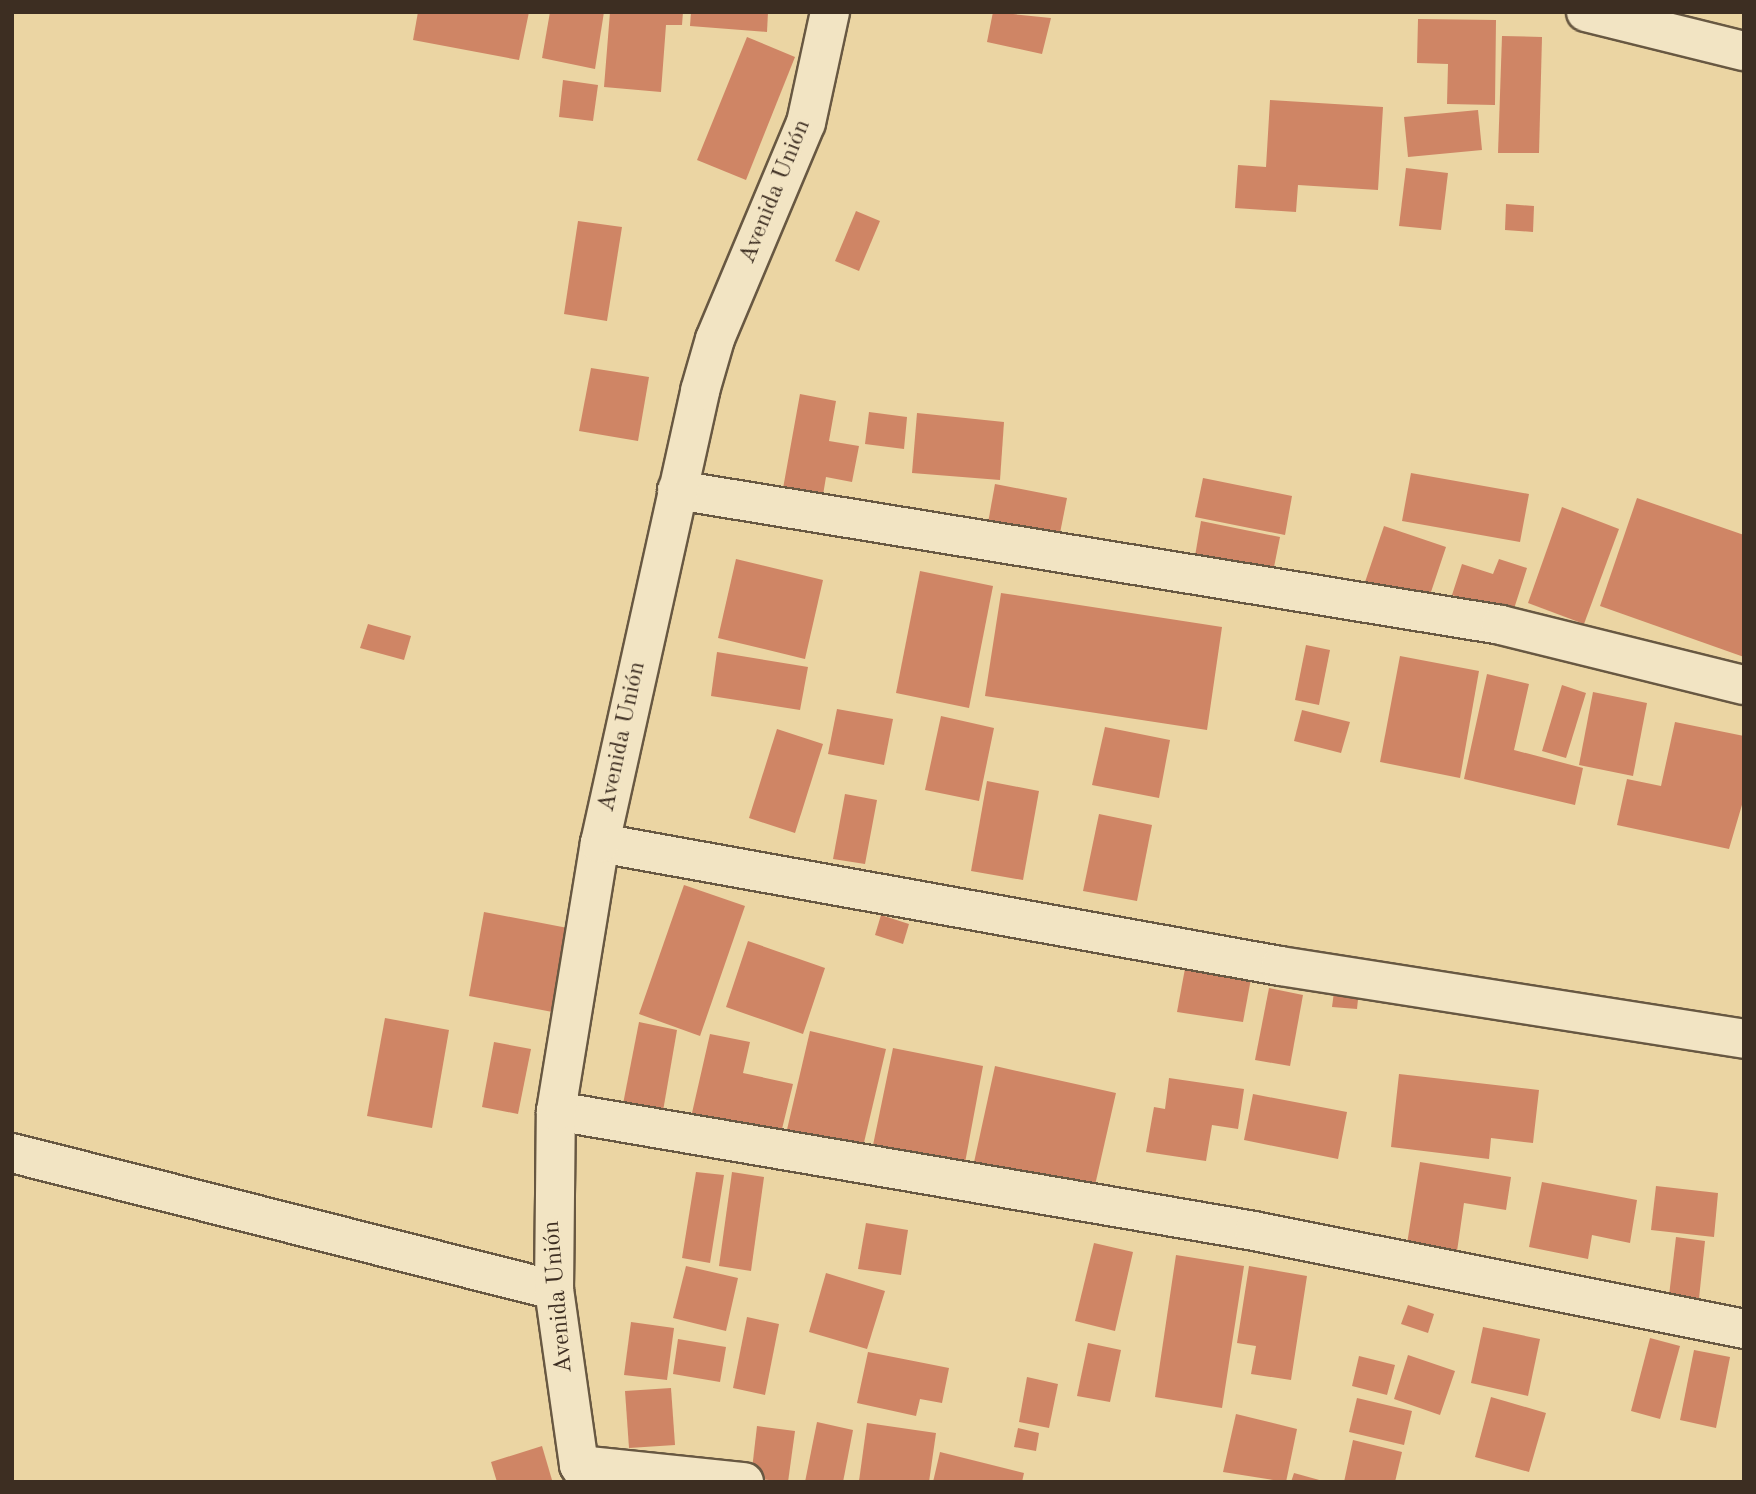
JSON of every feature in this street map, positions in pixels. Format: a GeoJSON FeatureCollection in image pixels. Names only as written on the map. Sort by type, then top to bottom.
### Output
{"type":"FeatureCollection","features":[{"type":"Feature","properties":{"kind":"street","name":"Avenida Unión"},"geometry":{"type":"LineString","coordinates":[[584,1473],[554,1290],[556,1111],[600,843],[677,490],[715,339],[806,123],[830,12]]}},
{"type":"Feature","properties":{"kind":"street"},"geometry":{"type":"LineString","coordinates":[[1586,12],[1744,51]]}},
{"type":"Feature","properties":{"kind":"street"},"geometry":{"type":"LineString","coordinates":[[677,490],[1501,625],[1744,685]]}},
{"type":"Feature","properties":{"kind":"street"},"geometry":{"type":"LineString","coordinates":[[600,843],[992,917],[1744,1039]]}},
{"type":"Feature","properties":{"kind":"street"},"geometry":{"type":"LineString","coordinates":[[556,1111],[1254,1231],[1744,1329]]}},
{"type":"Feature","properties":{"kind":"street"},"geometry":{"type":"LineString","coordinates":[[12,1153],[554,1290]]}},
{"type":"Feature","properties":{"kind":"street"},"geometry":{"type":"LineString","coordinates":[[584,1473],[744,1482]]}},
{"type":"Feature","properties":{"kind":"building"},"geometry":{"type":"Polygon","coordinates":[[[418,12],[529,12],[519,60],[413,40],[418,12]]]}},
{"type":"Feature","properties":{"kind":"building"},"geometry":{"type":"Polygon","coordinates":[[[550,12],[604,12],[595,69],[542,58],[550,12]]]}},
{"type":"Feature","properties":{"kind":"building"},"geometry":{"type":"Polygon","coordinates":[[[610,12],[683,12],[682,25],[666,25],[661,92],[604,87],[610,12]]]}},
{"type":"Feature","properties":{"kind":"building"},"geometry":{"type":"Polygon","coordinates":[[[691,12],[768,12],[767,32],[690,26],[691,12]]]}},
{"type":"Feature","properties":{"kind":"building"},"geometry":{"type":"Polygon","coordinates":[[[993,12],[1051,18],[1042,54],[987,42],[993,12]]]}},
{"type":"Feature","properties":{"kind":"building"},"geometry":{"type":"Polygon","coordinates":[[[1418,19],[1496,20],[1495,105],[1447,104],[1448,64],[1417,63],[1418,19]]]}},
{"type":"Feature","properties":{"kind":"building"},"geometry":{"type":"Polygon","coordinates":[[[1502,36],[1542,37],[1539,153],[1498,153],[1502,36]]]}},
{"type":"Feature","properties":{"kind":"building"},"geometry":{"type":"Polygon","coordinates":[[[747,37],[795,57],[746,180],[697,160],[747,37]]]}},
{"type":"Feature","properties":{"kind":"building"},"geometry":{"type":"Polygon","coordinates":[[[563,80],[598,85],[593,121],[559,117],[563,80]]]}},
{"type":"Feature","properties":{"kind":"building"},"geometry":{"type":"Polygon","coordinates":[[[1270,100],[1383,107],[1378,190],[1298,185],[1296,212],[1235,208],[1238,165],[1266,167],[1270,100]]]}},
{"type":"Feature","properties":{"kind":"building"},"geometry":{"type":"Polygon","coordinates":[[[1478,110],[1482,150],[1408,157],[1404,117],[1478,110]]]}},
{"type":"Feature","properties":{"kind":"building"},"geometry":{"type":"Polygon","coordinates":[[[1406,168],[1448,173],[1441,230],[1399,226],[1406,168]]]}},
{"type":"Feature","properties":{"kind":"building"},"geometry":{"type":"Polygon","coordinates":[[[1506,204],[1534,206],[1533,232],[1505,230],[1506,204]]]}},
{"type":"Feature","properties":{"kind":"building"},"geometry":{"type":"Polygon","coordinates":[[[856,211],[880,221],[859,271],[835,261],[856,211]]]}},
{"type":"Feature","properties":{"kind":"building"},"geometry":{"type":"Polygon","coordinates":[[[578,221],[622,227],[607,321],[564,314],[578,221]]]}},
{"type":"Feature","properties":{"kind":"building"},"geometry":{"type":"Polygon","coordinates":[[[591,368],[649,377],[638,441],[579,431],[591,368]]]}},
{"type":"Feature","properties":{"kind":"building"},"geometry":{"type":"Polygon","coordinates":[[[800,394],[836,401],[829,441],[859,446],[852,482],[826,477],[822,501],[782,494],[800,394]]]}},
{"type":"Feature","properties":{"kind":"building"},"geometry":{"type":"Polygon","coordinates":[[[869,412],[907,417],[904,449],[865,444],[869,412]]]}},
{"type":"Feature","properties":{"kind":"building"},"geometry":{"type":"Polygon","coordinates":[[[917,413],[1004,422],[1000,480],[912,473],[917,413]]]}},
{"type":"Feature","properties":{"kind":"building"},"geometry":{"type":"Polygon","coordinates":[[[1411,473],[1529,494],[1520,542],[1402,521],[1411,473]]]}},
{"type":"Feature","properties":{"kind":"building"},"geometry":{"type":"Polygon","coordinates":[[[1203,478],[1292,496],[1285,535],[1195,517],[1203,478]]]}},
{"type":"Feature","properties":{"kind":"building"},"geometry":{"type":"Polygon","coordinates":[[[995,484],[1067,498],[1057,548],[986,534],[995,484]]]}},
{"type":"Feature","properties":{"kind":"building"},"geometry":{"type":"Polygon","coordinates":[[[1637,498],[1744,535],[1744,657],[1600,606],[1637,498]]]}},
{"type":"Feature","properties":{"kind":"building"},"geometry":{"type":"Polygon","coordinates":[[[1562,507],[1619,529],[1584,624],[1528,603],[1562,507]]]}},
{"type":"Feature","properties":{"kind":"building"},"geometry":{"type":"Polygon","coordinates":[[[1201,521],[1280,537],[1272,577],[1194,562],[1201,521]]]}},
{"type":"Feature","properties":{"kind":"building"},"geometry":{"type":"Polygon","coordinates":[[[1384,526],[1446,547],[1425,610],[1363,588],[1384,526]]]}},
{"type":"Feature","properties":{"kind":"building"},"geometry":{"type":"Polygon","coordinates":[[[736,559],[823,580],[805,659],[718,638],[736,559]]]}},
{"type":"Feature","properties":{"kind":"building"},"geometry":{"type":"Polygon","coordinates":[[[1499,559],[1527,568],[1512,615],[1452,595],[1462,564],[1493,574],[1499,559]]]}},
{"type":"Feature","properties":{"kind":"building"},"geometry":{"type":"Polygon","coordinates":[[[920,571],[993,586],[969,708],[896,693],[920,571]]]}},
{"type":"Feature","properties":{"kind":"building"},"geometry":{"type":"Polygon","coordinates":[[[1001,593],[1222,627],[1207,730],[985,696],[1001,593]]]}},
{"type":"Feature","properties":{"kind":"building"},"geometry":{"type":"Polygon","coordinates":[[[368,624],[411,636],[404,660],[360,648],[368,624]]]}},
{"type":"Feature","properties":{"kind":"building"},"geometry":{"type":"Polygon","coordinates":[[[1306,645],[1330,650],[1319,705],[1295,700],[1306,645]]]}},
{"type":"Feature","properties":{"kind":"building"},"geometry":{"type":"Polygon","coordinates":[[[717,652],[808,667],[800,710],[711,696],[717,652]]]}},
{"type":"Feature","properties":{"kind":"building"},"geometry":{"type":"Polygon","coordinates":[[[1400,656],[1479,671],[1460,778],[1380,762],[1400,656]]]}},
{"type":"Feature","properties":{"kind":"building"},"geometry":{"type":"Polygon","coordinates":[[[1487,674],[1529,684],[1514,750],[1583,768],[1575,805],[1464,779],[1487,674]]]}},
{"type":"Feature","properties":{"kind":"building"},"geometry":{"type":"Polygon","coordinates":[[[1562,685],[1586,693],[1566,758],[1542,751],[1562,685]]]}},
{"type":"Feature","properties":{"kind":"building"},"geometry":{"type":"Polygon","coordinates":[[[1593,692],[1647,703],[1633,776],[1579,765],[1593,692]]]}},
{"type":"Feature","properties":{"kind":"building"},"geometry":{"type":"Polygon","coordinates":[[[837,709],[893,719],[884,765],[828,754],[837,709]]]}},
{"type":"Feature","properties":{"kind":"building"},"geometry":{"type":"Polygon","coordinates":[[[1302,710],[1350,722],[1341,753],[1294,741],[1302,710]]]}},
{"type":"Feature","properties":{"kind":"building"},"geometry":{"type":"Polygon","coordinates":[[[941,716],[994,728],[979,801],[925,790],[941,716]]]}},
{"type":"Feature","properties":{"kind":"building"},"geometry":{"type":"Polygon","coordinates":[[[1675,722],[1744,736],[1744,798],[1729,849],[1617,825],[1627,779],[1661,786],[1675,722]]]}},
{"type":"Feature","properties":{"kind":"building"},"geometry":{"type":"Polygon","coordinates":[[[1105,727],[1170,740],[1159,798],[1092,785],[1105,727]]]}},
{"type":"Feature","properties":{"kind":"building"},"geometry":{"type":"Polygon","coordinates":[[[777,729],[823,744],[795,833],[749,818],[777,729]]]}},
{"type":"Feature","properties":{"kind":"building"},"geometry":{"type":"Polygon","coordinates":[[[987,781],[1039,791],[1023,880],[971,871],[987,781]]]}},
{"type":"Feature","properties":{"kind":"building"},"geometry":{"type":"Polygon","coordinates":[[[845,794],[877,800],[865,864],[833,859],[845,794]]]}},
{"type":"Feature","properties":{"kind":"building"},"geometry":{"type":"Polygon","coordinates":[[[1099,814],[1152,825],[1137,901],[1083,891],[1099,814]]]}},
{"type":"Feature","properties":{"kind":"building"},"geometry":{"type":"Polygon","coordinates":[[[684,885],[745,906],[700,1036],[639,1014],[684,885]]]}},
{"type":"Feature","properties":{"kind":"building"},"geometry":{"type":"Polygon","coordinates":[[[484,912],[578,930],[563,1014],[469,996],[484,912]]]}},
{"type":"Feature","properties":{"kind":"building"},"geometry":{"type":"Polygon","coordinates":[[[881,915],[909,924],[903,944],[875,935],[881,915]]]}},
{"type":"Feature","properties":{"kind":"building"},"geometry":{"type":"Polygon","coordinates":[[[748,941],[825,968],[803,1034],[726,1007],[748,941]]]}},
{"type":"Feature","properties":{"kind":"building"},"geometry":{"type":"Polygon","coordinates":[[[1186,963],[1252,973],[1243,1022],[1177,1012],[1186,963]]]}},
{"type":"Feature","properties":{"kind":"building"},"geometry":{"type":"Polygon","coordinates":[[[1336,977],[1360,980],[1357,1009],[1332,1007],[1336,977]]]}},
{"type":"Feature","properties":{"kind":"building"},"geometry":{"type":"Polygon","coordinates":[[[1269,988],[1303,995],[1290,1066],[1255,1060],[1269,988]]]}},
{"type":"Feature","properties":{"kind":"building"},"geometry":{"type":"Polygon","coordinates":[[[385,1018],[449,1030],[432,1128],[367,1116],[385,1018]]]}},
{"type":"Feature","properties":{"kind":"building"},"geometry":{"type":"Polygon","coordinates":[[[639,1022],[677,1030],[663,1111],[623,1104],[639,1022]]]}},
{"type":"Feature","properties":{"kind":"building"},"geometry":{"type":"Polygon","coordinates":[[[810,1031],[886,1049],[862,1151],[786,1134],[810,1031]]]}},
{"type":"Feature","properties":{"kind":"building"},"geometry":{"type":"Polygon","coordinates":[[[710,1034],[750,1042],[743,1073],[793,1084],[781,1133],[692,1113],[710,1034]]]}},
{"type":"Feature","properties":{"kind":"building"},"geometry":{"type":"Polygon","coordinates":[[[494,1042],[531,1049],[518,1114],[482,1107],[494,1042]]]}},
{"type":"Feature","properties":{"kind":"building"},"geometry":{"type":"Polygon","coordinates":[[[893,1048],[983,1066],[964,1168],[872,1150],[893,1048]]]}},
{"type":"Feature","properties":{"kind":"building"},"geometry":{"type":"Polygon","coordinates":[[[995,1066],[1116,1093],[1093,1194],[973,1167],[995,1066]]]}},
{"type":"Feature","properties":{"kind":"building"},"geometry":{"type":"Polygon","coordinates":[[[1399,1074],[1539,1090],[1533,1143],[1491,1138],[1489,1159],[1391,1147],[1399,1074]]]}},
{"type":"Feature","properties":{"kind":"building"},"geometry":{"type":"Polygon","coordinates":[[[1169,1078],[1244,1089],[1238,1129],[1212,1125],[1206,1161],[1146,1152],[1154,1107],[1165,1109],[1169,1078]]]}},
{"type":"Feature","properties":{"kind":"building"},"geometry":{"type":"Polygon","coordinates":[[[1253,1094],[1347,1112],[1338,1159],[1244,1140],[1253,1094]]]}},
{"type":"Feature","properties":{"kind":"building"},"geometry":{"type":"Polygon","coordinates":[[[1420,1162],[1511,1177],[1506,1210],[1464,1203],[1456,1258],[1406,1250],[1420,1162]]]}},
{"type":"Feature","properties":{"kind":"building"},"geometry":{"type":"Polygon","coordinates":[[[696,1172],[724,1175],[710,1263],[682,1258],[696,1172]]]}},
{"type":"Feature","properties":{"kind":"building"},"geometry":{"type":"Polygon","coordinates":[[[732,1172],[764,1177],[751,1271],[719,1266],[732,1172]]]}},
{"type":"Feature","properties":{"kind":"building"},"geometry":{"type":"Polygon","coordinates":[[[1542,1182],[1637,1200],[1630,1243],[1592,1235],[1588,1259],[1529,1247],[1542,1182]]]}},
{"type":"Feature","properties":{"kind":"building"},"geometry":{"type":"Polygon","coordinates":[[[1656,1186],[1718,1193],[1714,1237],[1651,1230],[1656,1186]]]}},
{"type":"Feature","properties":{"kind":"building"},"geometry":{"type":"Polygon","coordinates":[[[866,1223],[908,1230],[901,1275],[858,1269],[866,1223]]]}},
{"type":"Feature","properties":{"kind":"building"},"geometry":{"type":"Polygon","coordinates":[[[1676,1237],[1705,1241],[1698,1308],[1668,1304],[1676,1237]]]}},
{"type":"Feature","properties":{"kind":"building"},"geometry":{"type":"Polygon","coordinates":[[[1094,1243],[1133,1252],[1115,1331],[1075,1321],[1094,1243]]]}},
{"type":"Feature","properties":{"kind":"building"},"geometry":{"type":"Polygon","coordinates":[[[1176,1255],[1244,1266],[1222,1408],[1155,1397],[1176,1255]]]}},
{"type":"Feature","properties":{"kind":"building"},"geometry":{"type":"Polygon","coordinates":[[[686,1266],[738,1278],[726,1331],[673,1318],[686,1266]]]}},
{"type":"Feature","properties":{"kind":"building"},"geometry":{"type":"Polygon","coordinates":[[[1249,1266],[1307,1276],[1291,1380],[1251,1374],[1256,1346],[1237,1343],[1249,1266]]]}},
{"type":"Feature","properties":{"kind":"building"},"geometry":{"type":"Polygon","coordinates":[[[826,1273],[885,1291],[867,1349],[809,1332],[826,1273]]]}},
{"type":"Feature","properties":{"kind":"building"},"geometry":{"type":"Polygon","coordinates":[[[1408,1305],[1434,1314],[1428,1333],[1401,1324],[1408,1305]]]}},
{"type":"Feature","properties":{"kind":"building"},"geometry":{"type":"Polygon","coordinates":[[[747,1317],[779,1324],[765,1395],[733,1388],[747,1317]]]}},
{"type":"Feature","properties":{"kind":"building"},"geometry":{"type":"Polygon","coordinates":[[[631,1322],[674,1328],[667,1380],[624,1375],[631,1322]]]}},
{"type":"Feature","properties":{"kind":"building"},"geometry":{"type":"Polygon","coordinates":[[[1483,1327],[1540,1339],[1528,1396],[1471,1383],[1483,1327]]]}},
{"type":"Feature","properties":{"kind":"building"},"geometry":{"type":"Polygon","coordinates":[[[1650,1338],[1680,1346],[1660,1419],[1631,1411],[1650,1338]]]}},
{"type":"Feature","properties":{"kind":"building"},"geometry":{"type":"Polygon","coordinates":[[[678,1339],[726,1347],[720,1382],[673,1374],[678,1339]]]}},
{"type":"Feature","properties":{"kind":"building"},"geometry":{"type":"Polygon","coordinates":[[[1088,1343],[1121,1350],[1110,1402],[1077,1396],[1088,1343]]]}},
{"type":"Feature","properties":{"kind":"building"},"geometry":{"type":"Polygon","coordinates":[[[1694,1350],[1730,1357],[1716,1428],[1680,1420],[1694,1350]]]}},
{"type":"Feature","properties":{"kind":"building"},"geometry":{"type":"Polygon","coordinates":[[[868,1352],[949,1368],[942,1403],[920,1399],[916,1416],[857,1403],[868,1352]]]}},
{"type":"Feature","properties":{"kind":"building"},"geometry":{"type":"Polygon","coordinates":[[[1408,1355],[1455,1371],[1440,1415],[1394,1399],[1408,1355]]]}},
{"type":"Feature","properties":{"kind":"building"},"geometry":{"type":"Polygon","coordinates":[[[1359,1356],[1395,1365],[1387,1395],[1352,1386],[1359,1356]]]}},
{"type":"Feature","properties":{"kind":"building"},"geometry":{"type":"Polygon","coordinates":[[[1027,1377],[1058,1384],[1049,1428],[1019,1422],[1027,1377]]]}},
{"type":"Feature","properties":{"kind":"building"},"geometry":{"type":"Polygon","coordinates":[[[671,1388],[675,1445],[629,1448],[625,1391],[671,1388]]]}},
{"type":"Feature","properties":{"kind":"building"},"geometry":{"type":"Polygon","coordinates":[[[1491,1397],[1546,1413],[1529,1472],[1475,1457],[1491,1397]]]}},
{"type":"Feature","properties":{"kind":"building"},"geometry":{"type":"Polygon","coordinates":[[[1357,1398],[1412,1411],[1404,1445],[1349,1432],[1357,1398]]]}},
{"type":"Feature","properties":{"kind":"building"},"geometry":{"type":"Polygon","coordinates":[[[1236,1414],[1297,1429],[1286,1482],[1223,1472],[1236,1414]]]}},
{"type":"Feature","properties":{"kind":"building"},"geometry":{"type":"Polygon","coordinates":[[[817,1422],[853,1430],[843,1482],[805,1482],[817,1422]]]}},
{"type":"Feature","properties":{"kind":"building"},"geometry":{"type":"Polygon","coordinates":[[[867,1423],[936,1433],[929,1482],[859,1481],[867,1423]]]}},
{"type":"Feature","properties":{"kind":"building"},"geometry":{"type":"Polygon","coordinates":[[[757,1426],[795,1431],[788,1482],[751,1478],[757,1426]]]}},
{"type":"Feature","properties":{"kind":"building"},"geometry":{"type":"Polygon","coordinates":[[[1018,1428],[1039,1433],[1036,1451],[1014,1447],[1018,1428]]]}},
{"type":"Feature","properties":{"kind":"building"},"geometry":{"type":"Polygon","coordinates":[[[1353,1440],[1402,1452],[1395,1482],[1344,1482],[1353,1440]]]}},
{"type":"Feature","properties":{"kind":"building"},"geometry":{"type":"Polygon","coordinates":[[[542,1446],[552,1480],[497,1482],[491,1462],[542,1446]]]}},
{"type":"Feature","properties":{"kind":"building"},"geometry":{"type":"Polygon","coordinates":[[[940,1452],[1024,1473],[1022,1482],[933,1482],[940,1452]]]}},
{"type":"Feature","properties":{"kind":"building"},"geometry":{"type":"Polygon","coordinates":[[[1294,1473],[1323,1481],[1323,1482],[1291,1482],[1294,1473]]]}}]}
